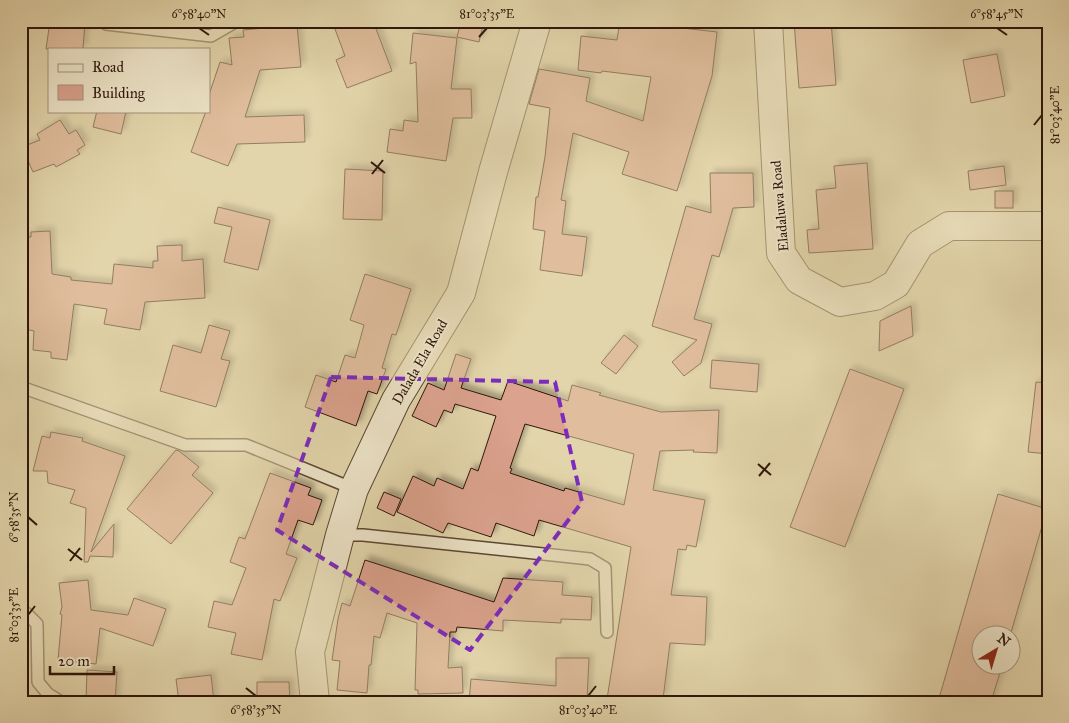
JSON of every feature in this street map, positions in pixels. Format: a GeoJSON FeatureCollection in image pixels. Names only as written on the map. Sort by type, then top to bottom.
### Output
{"type":"FeatureCollection","features":[{"type":"Feature","properties":{"kind":"street","name":"Dalada Ela Road"},"geometry":{"type":"LineString","coordinates":[[315,702],[310,652],[340,535],[354,489],[396,400],[460,293],[537,21]]}},
{"type":"Feature","properties":{"kind":"street","name":"Eladaluwa Road"},"geometry":{"type":"LineString","coordinates":[[768,21],[781,253],[799,280],[840,302],[875,296],[896,284],[920,244],[949,226],[1048,226]]}},
{"type":"Feature","properties":{"kind":"lane"},"geometry":{"type":"LineString","coordinates":[[106,24],[211,36],[237,21]]}},
{"type":"Feature","properties":{"kind":"lane"},"geometry":{"type":"LineString","coordinates":[[21,387],[185,445],[246,445],[354,489]]}},
{"type":"Feature","properties":{"kind":"lane"},"geometry":{"type":"LineString","coordinates":[[340,535],[363,535],[590,559],[605,568],[607,632]]}},
{"type":"Feature","properties":{"kind":"lane"},"geometry":{"type":"LineString","coordinates":[[21,612],[26,613],[37,624],[38,682],[48,694],[60,702]]}},
{"type":"Feature","properties":{"kind":"highlighted area"},"geometry":{"type":"Polygon","coordinates":[[[331,377],[555,382],[582,502],[470,650],[277,530],[331,377]]]}},
{"type":"Feature","properties":{"kind":"building"},"geometry":{"type":"Polygon","coordinates":[[[50,21],[85,21],[83,48],[46,49],[50,21]]]}},
{"type":"Feature","properties":{"kind":"building"},"geometry":{"type":"Polygon","coordinates":[[[332,21],[373,21],[392,71],[347,88],[336,60],[345,56],[332,21]]]}},
{"type":"Feature","properties":{"kind":"building"},"geometry":{"type":"Polygon","coordinates":[[[461,21],[484,21],[479,42],[457,37],[461,21]]]}},
{"type":"Feature","properties":{"kind":"building"},"geometry":{"type":"Polygon","coordinates":[[[620,21],[717,32],[712,76],[677,191],[622,174],[629,152],[573,133],[561,200],[566,201],[562,234],[587,237],[582,276],[540,270],[545,231],[533,229],[536,197],[538,197],[545,157],[550,108],[529,104],[539,69],[590,78],[586,101],[643,121],[651,77],[578,70],[581,36],[617,40],[620,21]]]}},
{"type":"Feature","properties":{"kind":"building"},"geometry":{"type":"Polygon","coordinates":[[[794,21],[831,21],[836,85],[799,88],[794,21]]]}},
{"type":"Feature","properties":{"kind":"building"},"geometry":{"type":"Polygon","coordinates":[[[297,25],[301,67],[260,70],[245,117],[304,115],[305,142],[237,144],[228,166],[191,152],[206,112],[210,112],[210,92],[220,62],[232,65],[229,38],[244,37],[243,30],[297,25]]]}},
{"type":"Feature","properties":{"kind":"building"},"geometry":{"type":"Polygon","coordinates":[[[413,33],[457,38],[451,89],[471,89],[472,118],[453,118],[446,161],[387,152],[390,129],[403,131],[404,120],[418,122],[416,62],[410,64],[413,33]]]}},
{"type":"Feature","properties":{"kind":"building"},"geometry":{"type":"Polygon","coordinates":[[[997,54],[1005,96],[971,103],[963,60],[997,54]]]}},
{"type":"Feature","properties":{"kind":"building"},"geometry":{"type":"Polygon","coordinates":[[[97,112],[126,112],[121,134],[93,127],[97,112]]]}},
{"type":"Feature","properties":{"kind":"building"},"geometry":{"type":"Polygon","coordinates":[[[60,120],[69,134],[76,130],[85,145],[77,150],[80,154],[56,167],[54,164],[33,172],[22,147],[40,140],[37,134],[60,120]]]}},
{"type":"Feature","properties":{"kind":"building"},"geometry":{"type":"Polygon","coordinates":[[[867,163],[873,249],[809,253],[807,230],[819,229],[816,190],[836,188],[834,166],[867,163]]]}},
{"type":"Feature","properties":{"kind":"building"},"geometry":{"type":"Polygon","coordinates":[[[1004,166],[1006,185],[970,190],[968,171],[1004,166]]]}},
{"type":"Feature","properties":{"kind":"building"},"geometry":{"type":"Polygon","coordinates":[[[345,169],[383,171],[382,220],[343,219],[345,169]]]}},
{"type":"Feature","properties":{"kind":"building"},"geometry":{"type":"Polygon","coordinates":[[[710,173],[753,173],[754,207],[733,208],[719,257],[712,255],[694,319],[712,324],[701,363],[684,376],[672,362],[697,340],[652,326],[686,206],[711,213],[710,173]]]}},
{"type":"Feature","properties":{"kind":"building"},"geometry":{"type":"Polygon","coordinates":[[[995,191],[1013,191],[1013,208],[995,208],[995,191]]]}},
{"type":"Feature","properties":{"kind":"building"},"geometry":{"type":"Polygon","coordinates":[[[218,207],[270,220],[258,270],[224,262],[232,227],[214,223],[218,207]]]}},
{"type":"Feature","properties":{"kind":"building"},"geometry":{"type":"Polygon","coordinates":[[[50,231],[52,274],[71,277],[71,280],[112,284],[114,264],[153,268],[153,261],[158,261],[157,246],[182,245],[182,261],[203,259],[205,298],[145,302],[140,330],[104,324],[107,309],[74,304],[67,360],[51,358],[51,352],[33,350],[34,331],[21,328],[21,237],[31,237],[31,232],[50,231]]]}},
{"type":"Feature","properties":{"kind":"building"},"geometry":{"type":"Polygon","coordinates":[[[365,274],[411,289],[396,335],[392,334],[382,368],[386,369],[377,394],[368,391],[356,426],[305,407],[316,375],[336,382],[345,355],[355,358],[364,325],[350,320],[365,274]]]}},
{"type":"Feature","properties":{"kind":"building"},"geometry":{"type":"Polygon","coordinates":[[[911,306],[913,336],[879,351],[880,321],[911,306]]]}},
{"type":"Feature","properties":{"kind":"building"},"geometry":{"type":"Polygon","coordinates":[[[209,325],[230,331],[221,359],[230,361],[216,407],[160,391],[173,345],[201,353],[209,325]]]}},
{"type":"Feature","properties":{"kind":"building"},"geometry":{"type":"Polygon","coordinates":[[[624,335],[638,346],[616,374],[601,363],[624,335]]]}},
{"type":"Feature","properties":{"kind":"building"},"geometry":{"type":"Polygon","coordinates":[[[456,354],[471,359],[461,388],[501,400],[508,381],[568,401],[572,385],[601,393],[599,395],[661,412],[719,410],[717,453],[693,452],[694,450],[660,451],[653,490],[705,500],[696,547],[687,545],[686,550],[678,549],[671,595],[707,597],[705,645],[670,643],[663,699],[638,696],[638,702],[609,702],[609,699],[607,699],[631,547],[539,520],[534,536],[496,523],[491,537],[448,523],[443,533],[397,512],[413,476],[434,486],[437,478],[463,489],[471,468],[478,471],[496,416],[455,404],[452,413],[444,410],[436,427],[412,416],[428,383],[444,390],[456,354]],[[525,424],[510,473],[564,491],[565,488],[624,505],[634,454],[525,424]]]}},
{"type":"Feature","properties":{"kind":"building"},"geometry":{"type":"Polygon","coordinates":[[[712,360],[759,364],[757,392],[710,388],[712,360]]]}},
{"type":"Feature","properties":{"kind":"building"},"geometry":{"type":"Polygon","coordinates":[[[850,369],[904,389],[845,547],[790,527],[850,369]]]}},
{"type":"Feature","properties":{"kind":"building"},"geometry":{"type":"Polygon","coordinates":[[[1036,382],[1048,383],[1048,454],[1028,452],[1036,382]]]}},
{"type":"Feature","properties":{"kind":"building"},"geometry":{"type":"Polygon","coordinates":[[[51,432],[83,438],[82,441],[125,456],[91,552],[114,524],[113,557],[90,556],[88,562],[84,562],[86,508],[70,503],[75,490],[48,483],[47,471],[33,471],[42,436],[50,438],[51,432]]]}},
{"type":"Feature","properties":{"kind":"building"},"geometry":{"type":"Polygon","coordinates":[[[176,450],[199,467],[192,475],[213,493],[171,544],[127,509],[176,450]]]}},
{"type":"Feature","properties":{"kind":"building"},"geometry":{"type":"Polygon","coordinates":[[[270,473],[311,488],[308,495],[322,500],[313,525],[298,520],[286,554],[297,558],[280,601],[274,599],[262,660],[231,654],[236,633],[208,627],[214,601],[232,605],[246,568],[230,562],[239,537],[245,539],[270,473]]]}},
{"type":"Feature","properties":{"kind":"building"},"geometry":{"type":"Polygon","coordinates":[[[384,492],[401,499],[394,516],[377,508],[384,492]]]}},
{"type":"Feature","properties":{"kind":"building"},"geometry":{"type":"Polygon","coordinates":[[[998,494],[1047,509],[1013,626],[972,626],[972,676],[999,676],[991,702],[938,702],[998,494]]]}},
{"type":"Feature","properties":{"kind":"building"},"geometry":{"type":"Polygon","coordinates":[[[365,560],[494,602],[503,578],[563,582],[562,595],[592,597],[591,620],[561,619],[561,623],[503,620],[503,631],[457,627],[456,632],[450,632],[448,668],[462,667],[463,693],[418,694],[418,690],[415,690],[417,623],[387,613],[380,638],[374,636],[367,693],[337,690],[340,661],[332,660],[338,619],[342,603],[350,606],[365,560]]]}},
{"type":"Feature","properties":{"kind":"building"},"geometry":{"type":"Polygon","coordinates":[[[88,580],[91,610],[128,615],[134,598],[166,609],[153,646],[100,628],[96,664],[58,660],[62,615],[60,614],[62,607],[59,583],[88,580]]]}},
{"type":"Feature","properties":{"kind":"building"},"geometry":{"type":"Polygon","coordinates":[[[556,658],[589,658],[587,699],[534,699],[534,702],[469,702],[471,679],[556,686],[556,658]]]}},
{"type":"Feature","properties":{"kind":"building"},"geometry":{"type":"Polygon","coordinates":[[[87,670],[117,672],[115,702],[86,702],[87,670]]]}},
{"type":"Feature","properties":{"kind":"building"},"geometry":{"type":"Polygon","coordinates":[[[211,675],[214,702],[179,702],[176,679],[211,675]]]}},
{"type":"Feature","properties":{"kind":"building"},"geometry":{"type":"Polygon","coordinates":[[[257,682],[289,682],[290,702],[257,702],[257,682]]]}}]}
